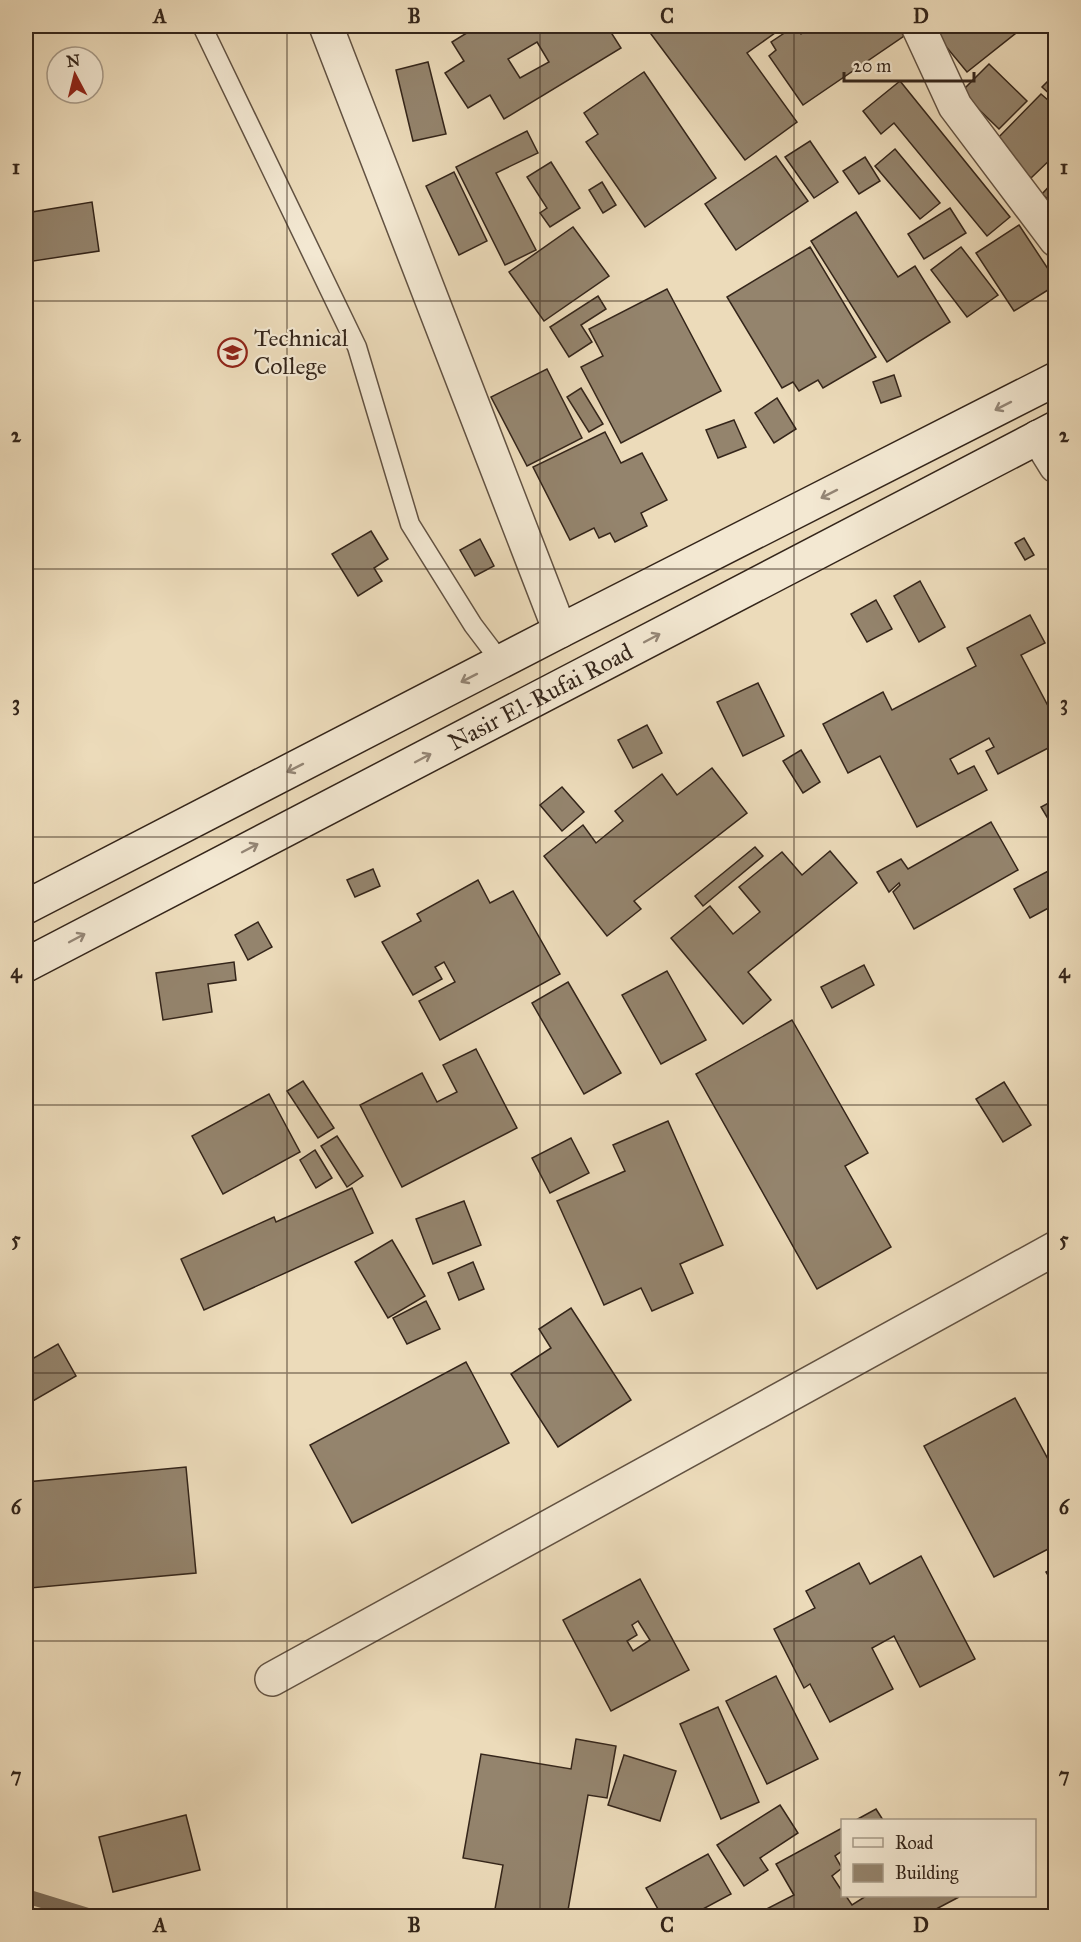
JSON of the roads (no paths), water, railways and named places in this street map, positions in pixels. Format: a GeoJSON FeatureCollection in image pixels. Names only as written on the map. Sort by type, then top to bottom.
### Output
{"type":"FeatureCollection","features":[{"type":"Feature","properties":{"kind":"main road"},"geometry":{"type":"LineString","coordinates":[[326,26],[560,631]]}},
{"type":"Feature","properties":{"kind":"main road"},"geometry":{"type":"LineString","coordinates":[[918,26],[955,106],[1056,240]]}},
{"type":"Feature","properties":{"kind":"main road","name":"Nasir El-Rufai Road"},"geometry":{"type":"LineString","coordinates":[[26,907],[560,631],[1056,380]]}},
{"type":"Feature","properties":{"kind":"main road","name":"Nasir El-Rufai Road"},"geometry":{"type":"LineString","coordinates":[[26,965],[1047,432]]}},
{"type":"Feature","properties":{"kind":"main road"},"geometry":{"type":"LineString","coordinates":[[1047,432],[1056,466]]}},
{"type":"Feature","properties":{"kind":"main road"},"geometry":{"type":"LineString","coordinates":[[272,1679],[1056,1248]]}},
{"type":"Feature","properties":{"kind":"lane"},"geometry":{"type":"LineString","coordinates":[[202,26],[357,347],[410,524],[473,625],[501,662]]}},
{"type":"Feature","properties":{"kind":"waterway"},"geometry":{"type":"LineString","coordinates":[[26,1896],[91,1916]]}},
{"type":"Feature","properties":{"kind":"place","name":"Technical College"},"geometry":{"type":"Point","coordinates":[233,352]}}]}
